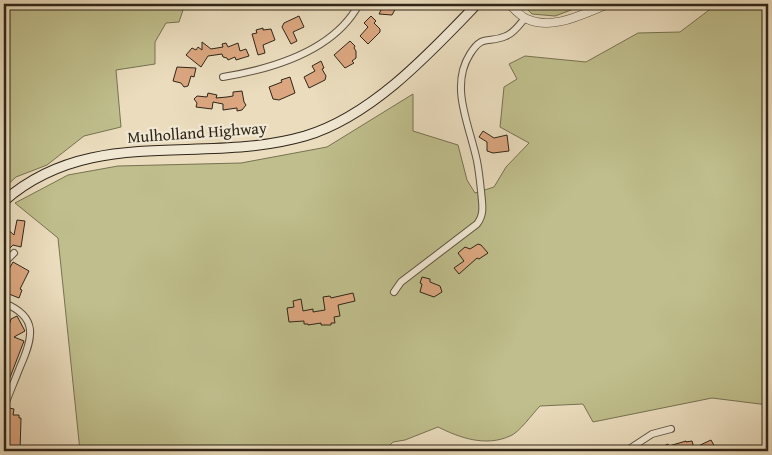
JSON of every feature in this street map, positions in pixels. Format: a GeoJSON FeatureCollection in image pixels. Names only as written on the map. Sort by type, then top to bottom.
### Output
{"type":"FeatureCollection","features":[{"type":"Feature","properties":{"kind":"main road","name":"Mulholland Highway"},"geometry":{"type":"LineString","coordinates":[[4,201],[20,187],[40,175],[87,158],[115,153],[260,145],[306,135],[332,124],[371,101],[436,46],[477,4]]}},
{"type":"Feature","properties":{"kind":"street"},"geometry":{"type":"LineString","coordinates":[[223,77],[275,66],[310,49],[345,23],[359,4]]}},
{"type":"Feature","properties":{"kind":"street"},"geometry":{"type":"LineString","coordinates":[[509,4],[525,18],[542,23],[554,23],[609,4]]}},
{"type":"Feature","properties":{"kind":"street"},"geometry":{"type":"LineString","coordinates":[[394,292],[401,282],[481,219],[483,208],[478,162],[462,99],[461,75],[469,55],[479,43],[484,40],[506,36],[525,18]]}},
{"type":"Feature","properties":{"kind":"street"},"geometry":{"type":"LineString","coordinates":[[4,263],[14,253]]}},
{"type":"Feature","properties":{"kind":"street"},"geometry":{"type":"LineString","coordinates":[[4,303],[15,307],[24,314],[30,329],[31,338],[4,407]]}},
{"type":"Feature","properties":{"kind":"street"},"geometry":{"type":"LineString","coordinates":[[626,451],[652,434],[671,429]]}},
{"type":"Feature","properties":{"kind":"shaded area"},"geometry":{"type":"Polygon","coordinates":[[[4,4],[185,4],[179,22],[166,23],[155,42],[155,64],[116,70],[121,127],[84,136],[47,165],[16,177],[4,188],[4,4]]]}},
{"type":"Feature","properties":{"kind":"shaded area"},"geometry":{"type":"Polygon","coordinates":[[[522,4],[587,4],[555,16],[532,14],[522,4]]]}},
{"type":"Feature","properties":{"kind":"shaded area"},"geometry":{"type":"Polygon","coordinates":[[[717,4],[768,4],[768,405],[712,398],[593,422],[583,404],[540,406],[518,431],[501,439],[492,441],[473,440],[455,435],[438,427],[405,440],[393,442],[384,451],[80,451],[58,238],[15,203],[68,175],[118,166],[241,163],[327,147],[413,94],[413,131],[458,145],[467,180],[475,193],[494,187],[506,167],[529,143],[500,127],[504,87],[517,79],[509,64],[525,56],[586,62],[638,33],[680,32],[717,4]]]}},
{"type":"Feature","properties":{"kind":"building"},"geometry":{"type":"Polygon","coordinates":[[[384,4],[397,6],[392,15],[379,14],[384,4]]]}},
{"type":"Feature","properties":{"kind":"building"},"geometry":{"type":"Polygon","coordinates":[[[299,16],[304,27],[293,32],[297,41],[291,44],[282,27],[284,23],[299,16]]]}},
{"type":"Feature","properties":{"kind":"building"},"geometry":{"type":"Polygon","coordinates":[[[371,16],[376,21],[374,23],[380,29],[380,32],[368,44],[360,36],[368,27],[364,23],[371,16]]]}},
{"type":"Feature","properties":{"kind":"building"},"geometry":{"type":"Polygon","coordinates":[[[263,28],[263,30],[271,29],[275,40],[263,45],[265,53],[258,55],[252,34],[257,33],[256,30],[263,28]]]}},
{"type":"Feature","properties":{"kind":"building"},"geometry":{"type":"Polygon","coordinates":[[[350,41],[355,46],[356,58],[352,61],[354,63],[345,68],[334,55],[350,41]]]}},
{"type":"Feature","properties":{"kind":"building"},"geometry":{"type":"Polygon","coordinates":[[[202,42],[211,49],[223,47],[222,44],[226,43],[228,47],[238,43],[240,51],[246,49],[249,56],[236,60],[235,57],[228,60],[222,54],[208,56],[201,67],[186,55],[192,48],[196,50],[198,47],[202,50],[202,42]]]}},
{"type":"Feature","properties":{"kind":"building"},"geometry":{"type":"Polygon","coordinates":[[[321,61],[324,68],[322,69],[326,76],[325,80],[309,88],[304,77],[315,71],[312,66],[321,61]]]}},
{"type":"Feature","properties":{"kind":"building"},"geometry":{"type":"Polygon","coordinates":[[[177,67],[196,68],[194,77],[191,76],[188,86],[184,87],[181,83],[173,81],[177,67]]]}},
{"type":"Feature","properties":{"kind":"building"},"geometry":{"type":"Polygon","coordinates":[[[290,77],[295,93],[279,100],[273,99],[269,87],[290,77]]]}},
{"type":"Feature","properties":{"kind":"building"},"geometry":{"type":"Polygon","coordinates":[[[242,91],[246,105],[242,110],[237,111],[237,108],[223,110],[223,104],[213,102],[212,109],[196,107],[197,103],[194,99],[197,96],[207,97],[208,93],[217,95],[216,98],[227,97],[233,96],[233,92],[242,91]]]}},
{"type":"Feature","properties":{"kind":"building"},"geometry":{"type":"Polygon","coordinates":[[[483,131],[494,138],[507,135],[509,151],[493,153],[487,151],[487,142],[479,137],[483,131]]]}},
{"type":"Feature","properties":{"kind":"building"},"geometry":{"type":"Polygon","coordinates":[[[17,220],[25,221],[21,247],[13,245],[8,250],[4,246],[4,226],[14,235],[17,220]]]}},
{"type":"Feature","properties":{"kind":"building"},"geometry":{"type":"Polygon","coordinates":[[[478,244],[488,253],[479,259],[477,258],[459,274],[454,268],[464,261],[458,253],[465,247],[470,249],[478,244]]]}},
{"type":"Feature","properties":{"kind":"building"},"geometry":{"type":"Polygon","coordinates":[[[13,262],[29,271],[20,289],[22,290],[19,298],[4,292],[4,278],[13,262]]]}},
{"type":"Feature","properties":{"kind":"building"},"geometry":{"type":"Polygon","coordinates":[[[422,277],[430,279],[430,282],[440,286],[442,292],[434,297],[420,292],[422,277]]]}},
{"type":"Feature","properties":{"kind":"building"},"geometry":{"type":"Polygon","coordinates":[[[353,293],[355,301],[338,305],[340,316],[334,317],[335,323],[331,323],[331,325],[321,325],[321,323],[308,325],[304,324],[304,321],[289,322],[287,308],[294,307],[293,301],[301,299],[303,311],[313,309],[313,312],[325,310],[323,297],[330,296],[331,298],[353,293]]]}},
{"type":"Feature","properties":{"kind":"building"},"geometry":{"type":"Polygon","coordinates":[[[17,316],[25,331],[14,337],[24,341],[4,393],[4,353],[6,348],[4,347],[11,319],[17,316]]]}},
{"type":"Feature","properties":{"kind":"building"},"geometry":{"type":"Polygon","coordinates":[[[9,408],[14,409],[13,415],[19,415],[19,418],[21,418],[20,451],[4,451],[5,418],[9,408]]]}},
{"type":"Feature","properties":{"kind":"building"},"geometry":{"type":"Polygon","coordinates":[[[711,440],[717,451],[653,451],[668,444],[669,446],[686,441],[692,441],[694,448],[711,440]]]}}]}
